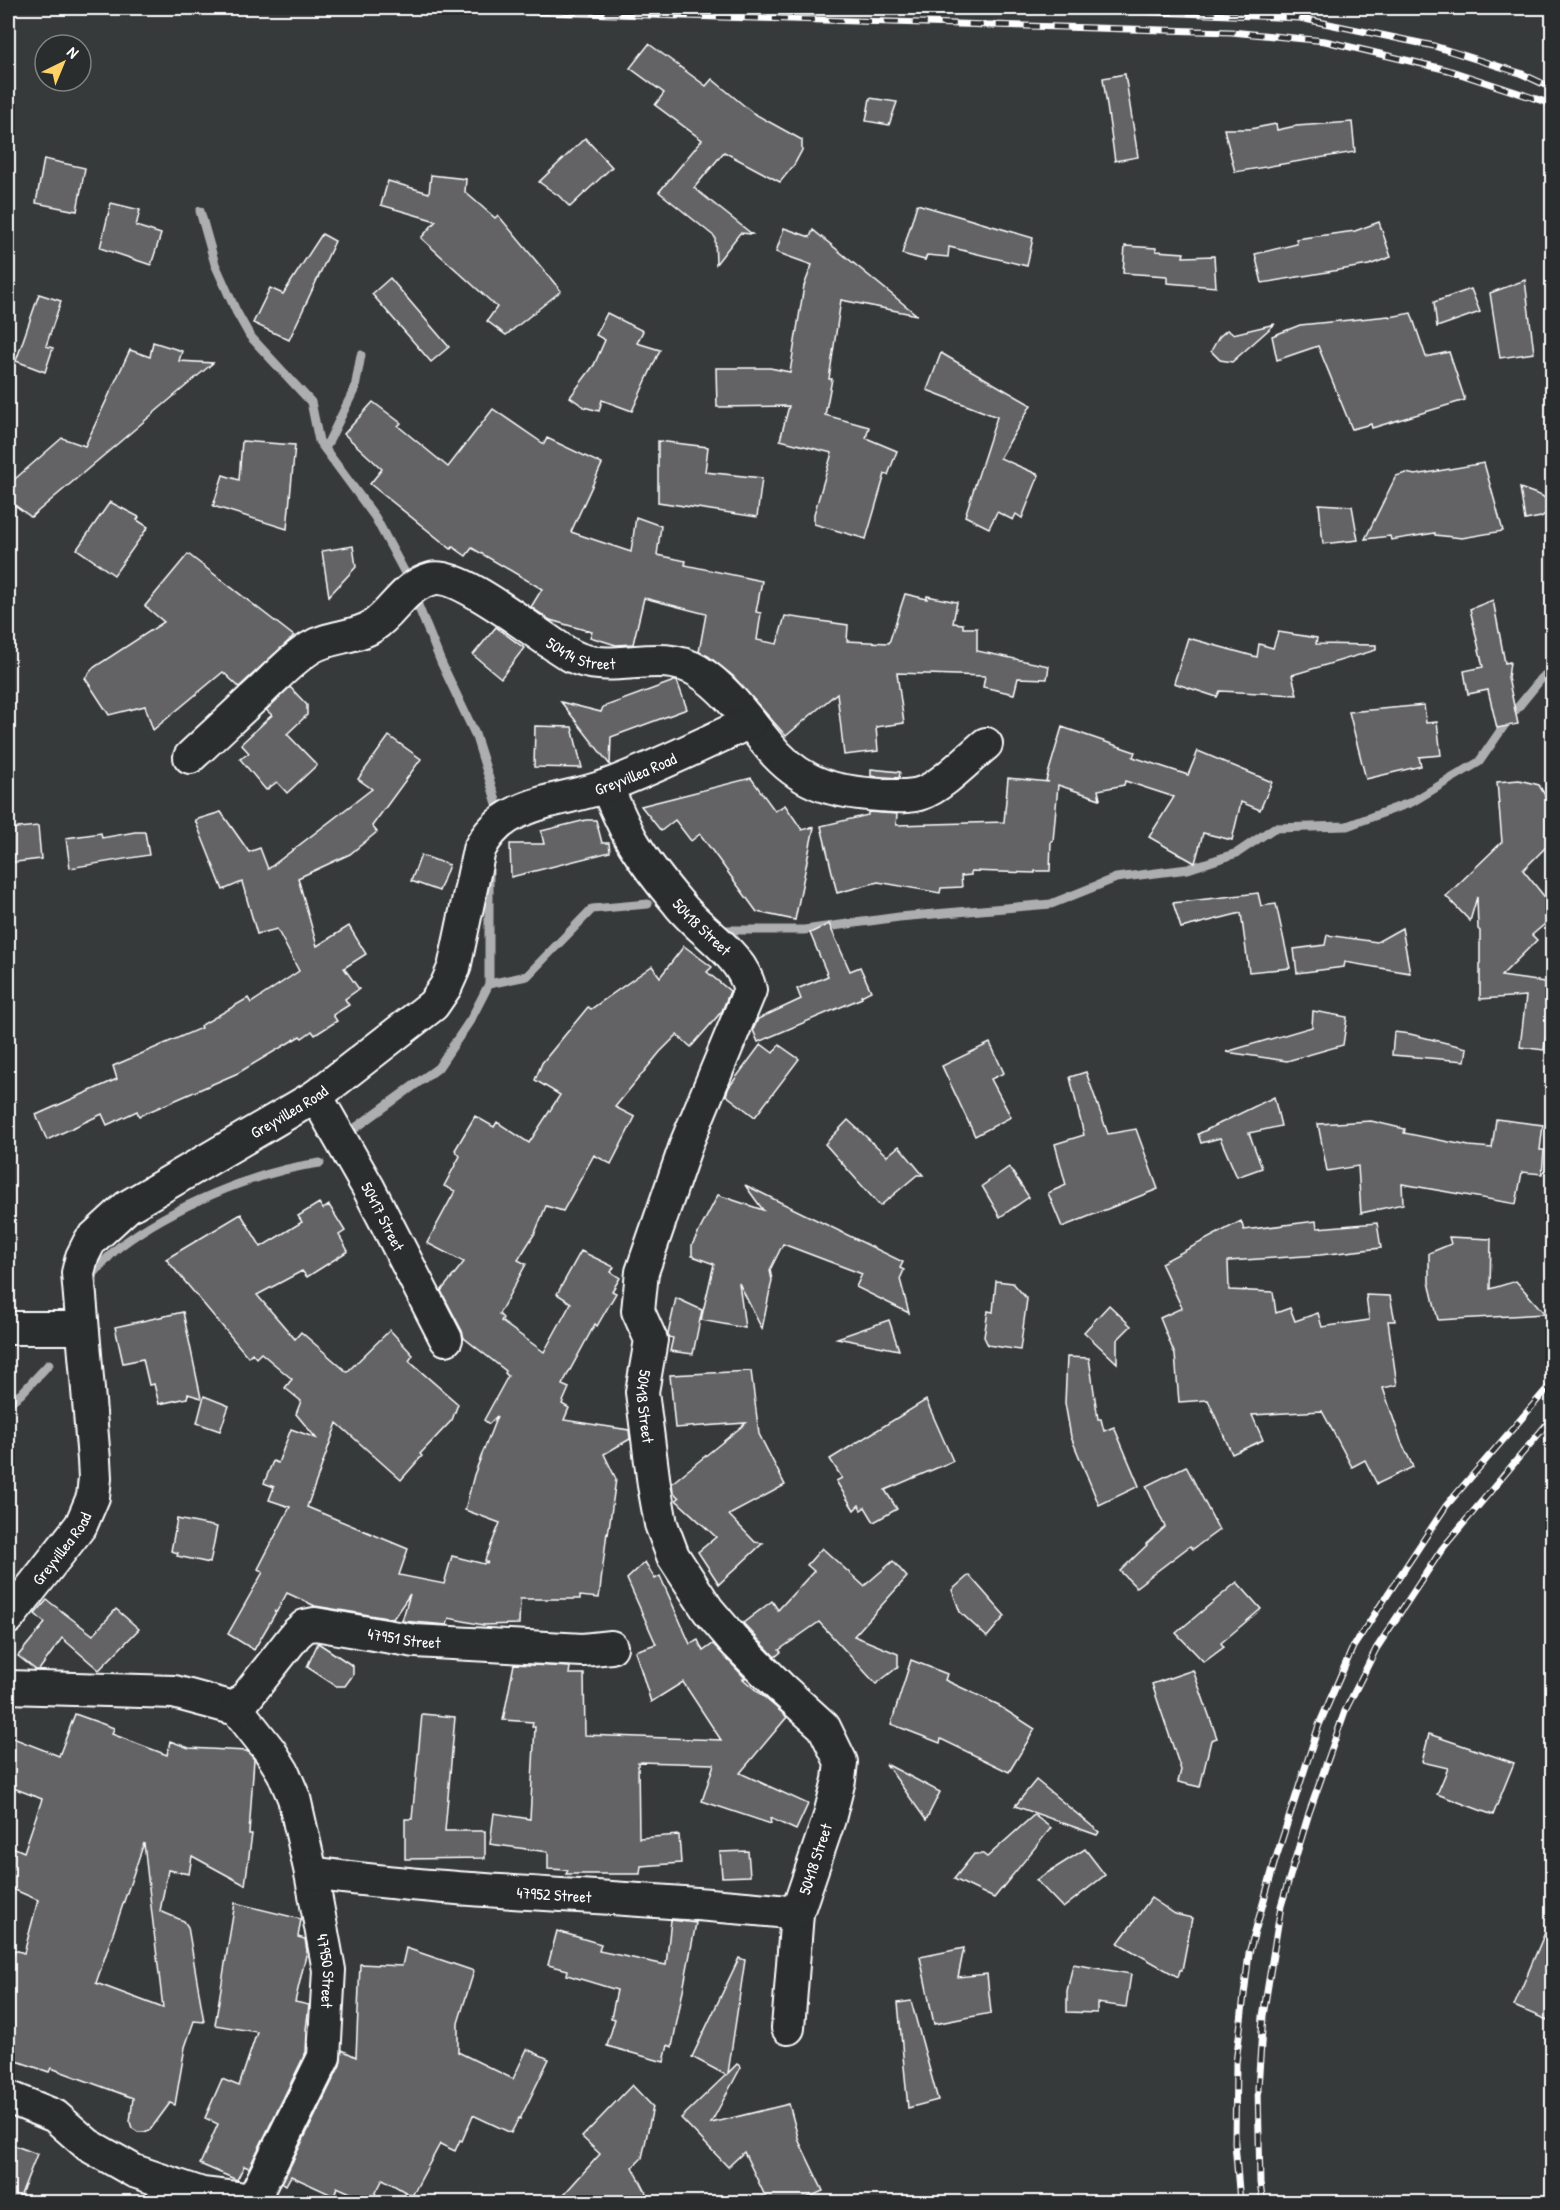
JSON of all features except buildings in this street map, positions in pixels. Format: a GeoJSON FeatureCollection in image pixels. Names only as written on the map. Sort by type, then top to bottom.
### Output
{"type":"FeatureCollection","features":[{"type":"Feature","properties":{"kind":"street","name":"50414 Street"},"geometry":{"type":"LineString","coordinates":[[190,757],[301,655],[317,644],[375,625],[407,590],[433,578],[447,579],[461,585],[508,612],[571,655],[585,661],[597,664],[668,661],[683,663],[698,670],[717,686],[777,754],[798,773],[822,786],[846,793],[899,796],[923,793],[946,778],[986,744]]}},
{"type":"Feature","properties":{"kind":"street","name":"Greyvillea Road"},"geometry":{"type":"LineString","coordinates":[[8,1618],[81,1525],[93,1497],[94,1460],[78,1274],[82,1257],[90,1241],[127,1207],[316,1096],[433,1005],[446,986],[454,968],[475,860],[485,837],[500,823],[514,813],[606,786],[750,722]]}},
{"type":"Feature","properties":{"kind":"street","name":"50418 Street"},"geometry":{"type":"LineString","coordinates":[[606,786],[634,843],[654,873],[680,906],[731,956],[743,972],[750,990],[687,1142],[642,1272],[638,1311],[651,1340],[642,1392],[656,1495],[662,1524],[673,1556],[708,1610],[737,1644],[824,1727],[841,1762],[839,1780],[797,1913],[788,2028]]}},
{"type":"Feature","properties":{"kind":"street","name":"50417 Street"},"geometry":{"type":"LineString","coordinates":[[316,1096],[363,1179],[446,1339]]}},
{"type":"Feature","properties":{"kind":"street"},"geometry":{"type":"LineString","coordinates":[[8,1328],[81,1328]]}},
{"type":"Feature","properties":{"kind":"street","name":"47951 Street"},"geometry":{"type":"LineString","coordinates":[[237,1709],[296,1634],[305,1626],[315,1624],[415,1641],[575,1650],[611,1647]]}},
{"type":"Feature","properties":{"kind":"street"},"geometry":{"type":"LineString","coordinates":[[8,1687],[174,1692],[237,1709]]}},
{"type":"Feature","properties":{"kind":"street","name":"47950 Street"},"geometry":{"type":"LineString","coordinates":[[8,2097],[55,2116],[88,2145],[134,2170],[202,2194],[253,2200],[324,2057],[328,1970],[311,1873],[294,1798],[270,1750],[237,1709]]}},
{"type":"Feature","properties":{"kind":"street","name":"47952 Street"},"geometry":{"type":"LineString","coordinates":[[311,1873],[386,1883],[718,1905],[797,1913]]}},
{"type":"Feature","properties":{"kind":"waterway"},"geometry":{"type":"LineString","coordinates":[[200,211],[215,264],[250,336],[311,402],[319,441],[375,517],[404,571],[441,662],[475,734],[499,810]]}},
{"type":"Feature","properties":{"kind":"waterway"},"geometry":{"type":"LineString","coordinates":[[325,449],[355,388],[361,355]]}},
{"type":"Feature","properties":{"kind":"waterway"},"geometry":{"type":"LineString","coordinates":[[717,930],[804,930],[899,917],[1051,904],[1116,878],[1188,869],[1237,853],[1274,828],[1347,826],[1412,802],[1479,762],[1510,717],[1552,669]]}},
{"type":"Feature","properties":{"kind":"waterway"},"geometry":{"type":"LineString","coordinates":[[354,1129],[438,1068],[471,1019],[489,984],[489,870]]}},
{"type":"Feature","properties":{"kind":"waterway"},"geometry":{"type":"LineString","coordinates":[[489,984],[527,976],[592,909],[648,904]]}},
{"type":"Feature","properties":{"kind":"waterway"},"geometry":{"type":"LineString","coordinates":[[93,1284],[93,1274],[115,1250],[188,1205],[269,1174],[320,1163]]}},
{"type":"Feature","properties":{"kind":"waterway"},"geometry":{"type":"LineString","coordinates":[[8,1403],[21,1394],[49,1364]]}},
{"type":"Feature","properties":{"kind":"railway"},"geometry":{"type":"LineString","coordinates":[[409,8],[1231,32],[1325,41],[1448,70],[1552,104]]}},
{"type":"Feature","properties":{"kind":"railway"},"geometry":{"type":"LineString","coordinates":[[1061,8],[1300,18],[1434,46],[1520,73],[1552,88]]}},
{"type":"Feature","properties":{"kind":"railway"},"geometry":{"type":"LineString","coordinates":[[1240,2202],[1235,2143],[1236,2063],[1249,1953],[1275,1861],[1319,1725],[1353,1647],[1446,1506],[1552,1383]]}},
{"type":"Feature","properties":{"kind":"railway"},"geometry":{"type":"LineString","coordinates":[[1263,2202],[1260,2183],[1258,2088],[1263,2016],[1281,1906],[1309,1813],[1345,1711],[1376,1649],[1442,1549],[1552,1418]]}}]}
